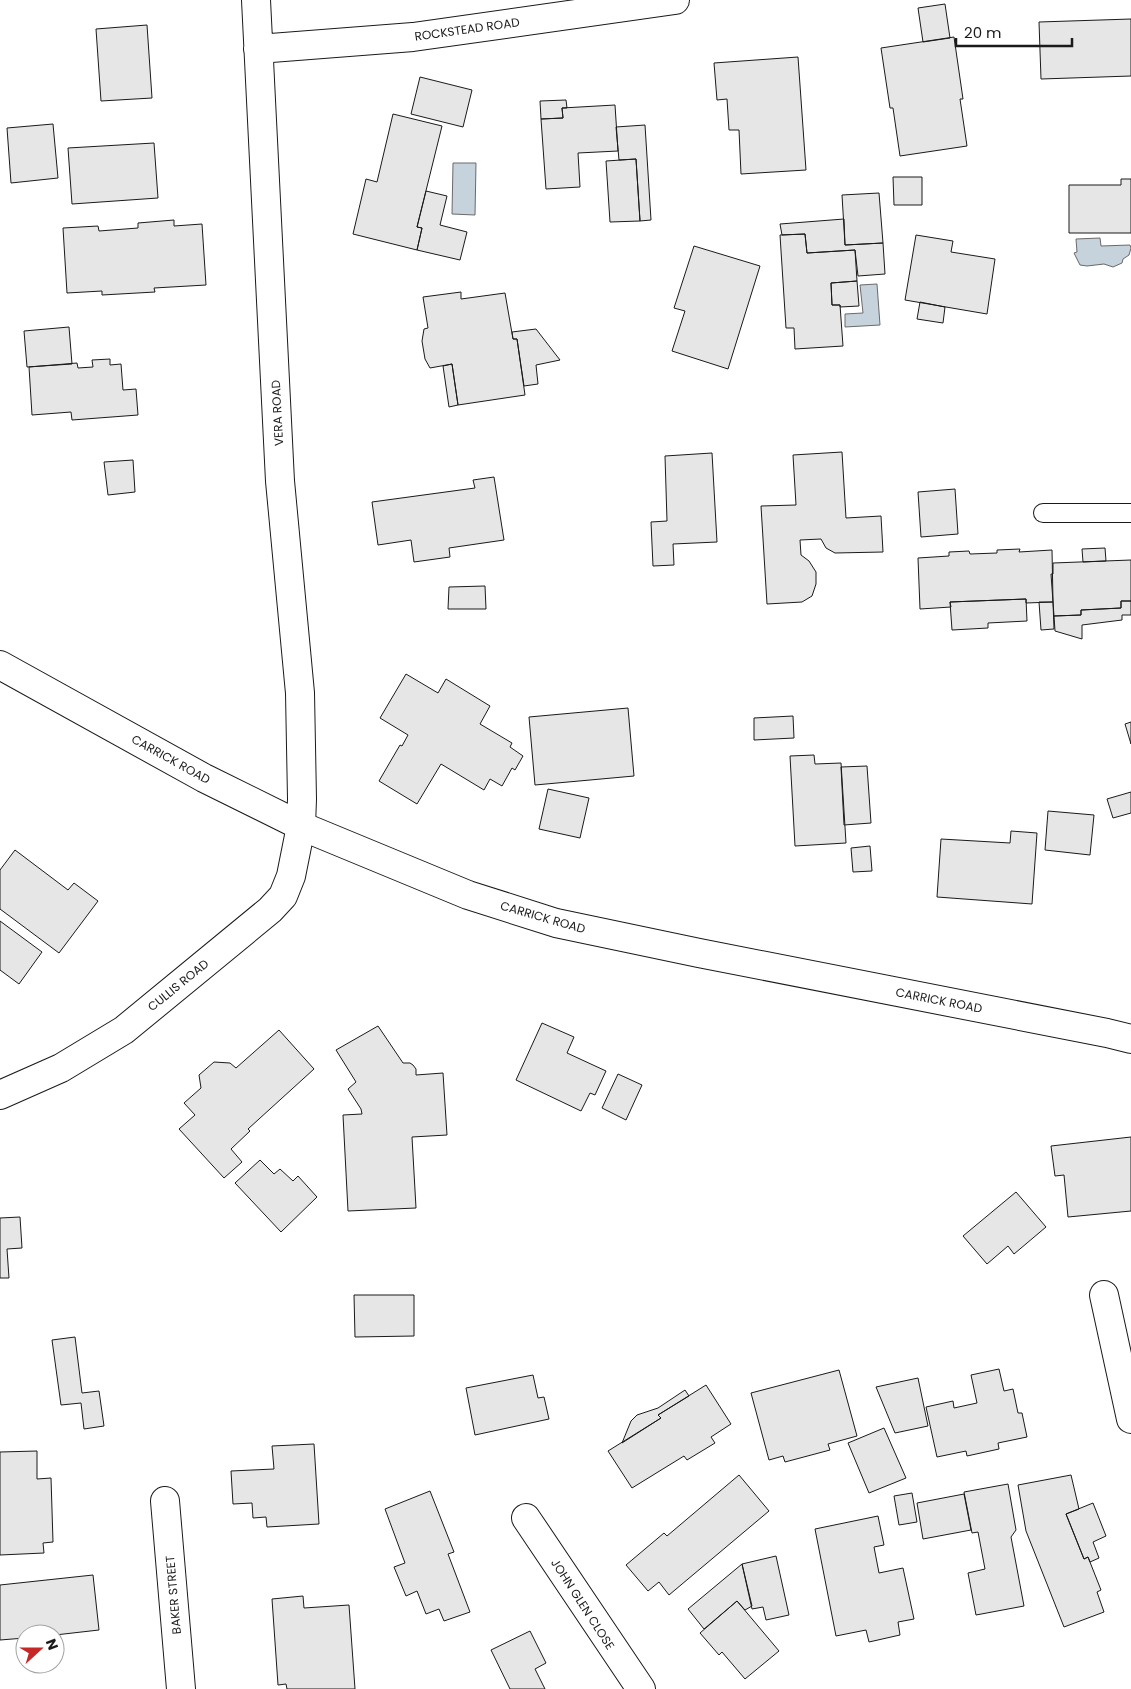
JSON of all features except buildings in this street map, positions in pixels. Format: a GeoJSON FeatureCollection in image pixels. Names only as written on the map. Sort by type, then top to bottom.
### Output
{"type":"FeatureCollection","features":[{"type":"Feature","properties":{"kind":"street","name":"VERA ROAD"},"geometry":{"type":"LineString","coordinates":[[256,0],[280,481],[300,693],[301,826]]}},
{"type":"Feature","properties":{"kind":"street","name":"ROCKSTEAD ROAD"},"geometry":{"type":"LineString","coordinates":[[258,49],[413,36],[675,0]]}},
{"type":"Feature","properties":{"kind":"street","name":"CARRICK ROAD"},"geometry":{"type":"LineString","coordinates":[[0,665],[204,778],[301,826],[468,895],[556,923],[699,953],[1107,1032],[1131,1039]]}},
{"type":"Feature","properties":{"kind":"street","name":"CULLIS ROAD"},"geometry":{"type":"LineString","coordinates":[[0,1095],[61,1068],[124,1030],[270,910],[283,896],[291,876],[301,826]]}},
{"type":"Feature","properties":{"kind":"street"},"geometry":{"type":"LineString","coordinates":[[1104,1295],[1131,1419]]}},
{"type":"Feature","properties":{"kind":"street","name":"BAKER STREET"},"geometry":{"type":"LineString","coordinates":[[164,1501],[180,1689]]}},
{"type":"Feature","properties":{"kind":"street","name":"JOHN GLEN CLOSE"},"geometry":{"type":"LineString","coordinates":[[526,1518],[641,1689]]}},
{"type":"Feature","properties":{"kind":"lane"},"geometry":{"type":"LineString","coordinates":[[1043,513],[1131,513]]}},
{"type":"Feature","properties":{"kind":"shaded area"},"geometry":{"type":"Polygon","coordinates":[[[453,163],[476,163],[475,215],[452,214],[453,163]]]}},
{"type":"Feature","properties":{"kind":"shaded area"},"geometry":{"type":"Polygon","coordinates":[[[1100,238],[1101,246],[1130,245],[1129,255],[1123,259],[1122,263],[1113,267],[1104,264],[1080,265],[1074,253],[1077,252],[1076,239],[1100,238]]]}},
{"type":"Feature","properties":{"kind":"shaded area"},"geometry":{"type":"Polygon","coordinates":[[[877,284],[880,325],[845,327],[845,314],[863,313],[860,285],[877,284]]]}}]}
